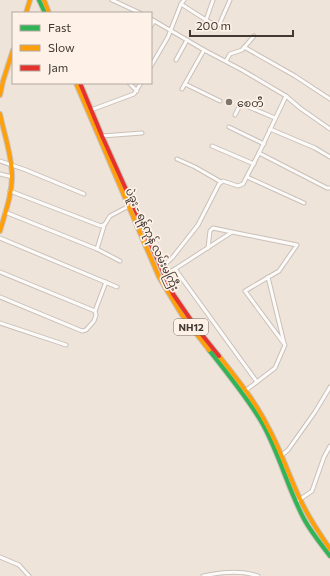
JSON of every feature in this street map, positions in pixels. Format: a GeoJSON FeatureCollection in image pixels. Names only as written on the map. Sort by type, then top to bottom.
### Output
{"type":"FeatureCollection","features":[{"type":"Feature","properties":{"kind":"main road"},"geometry":{"type":"LineString","coordinates":[[26,12],[30,0]]}},
{"type":"Feature","properties":{"kind":"main road"},"geometry":{"type":"LineString","coordinates":[[40,0],[45,12]]}},
{"type":"Feature","properties":{"kind":"main road"},"geometry":{"type":"LineString","coordinates":[[44,0],[49,12]]}},
{"type":"Feature","properties":{"kind":"main road"},"geometry":{"type":"LineString","coordinates":[[0,95],[12,53]]}},
{"type":"Feature","properties":{"kind":"main road","name":"ပဲခူး - ရန်ကုန် လမ်းမကြီး"},"geometry":{"type":"LineString","coordinates":[[76,84],[128,207],[169,296],[182,315],[244,392],[275,449],[315,537],[330,556]]}},
{"type":"Feature","properties":{"kind":"main road","name":"ပဲခူး - ရန်ကုန် လမ်းမကြီး"},"geometry":{"type":"LineString","coordinates":[[80,84],[164,275],[185,313],[264,419],[282,455],[298,501],[319,535],[330,549]]}},
{"type":"Feature","properties":{"kind":"main road"},"geometry":{"type":"LineString","coordinates":[[0,114],[11,165],[12,177],[0,231]]}},
{"type":"Feature","properties":{"kind":"street"},"geometry":{"type":"LineString","coordinates":[[112,0],[138,12]]}},
{"type":"Feature","properties":{"kind":"street"},"geometry":{"type":"LineString","coordinates":[[152,64],[171,31],[181,4],[184,0]]}},
{"type":"Feature","properties":{"kind":"street"},"geometry":{"type":"LineString","coordinates":[[206,20],[213,0]]}},
{"type":"Feature","properties":{"kind":"street"},"geometry":{"type":"LineString","coordinates":[[181,4],[217,26],[219,25],[230,0]]}},
{"type":"Feature","properties":{"kind":"street"},"geometry":{"type":"LineString","coordinates":[[153,20],[286,96],[300,108],[330,129]]}},
{"type":"Feature","properties":{"kind":"street"},"geometry":{"type":"LineString","coordinates":[[226,61],[230,54],[238,52],[254,36]]}},
{"type":"Feature","properties":{"kind":"street"},"geometry":{"type":"LineString","coordinates":[[176,60],[187,40]]}},
{"type":"Feature","properties":{"kind":"street"},"geometry":{"type":"LineString","coordinates":[[244,47],[295,76],[330,99]]}},
{"type":"Feature","properties":{"kind":"street"},"geometry":{"type":"LineString","coordinates":[[182,89],[204,50]]}},
{"type":"Feature","properties":{"kind":"street"},"geometry":{"type":"LineString","coordinates":[[130,84],[137,91]]}},
{"type":"Feature","properties":{"kind":"street"},"geometry":{"type":"LineString","coordinates":[[91,110],[134,94],[140,84]]}},
{"type":"Feature","properties":{"kind":"street"},"geometry":{"type":"LineString","coordinates":[[185,84],[220,101]]}},
{"type":"Feature","properties":{"kind":"street"},"geometry":{"type":"LineString","coordinates":[[177,159],[195,167],[221,182],[238,186],[242,184],[264,144],[286,96]]}},
{"type":"Feature","properties":{"kind":"street"},"geometry":{"type":"LineString","coordinates":[[235,115],[240,105],[244,105],[275,118]]}},
{"type":"Feature","properties":{"kind":"street"},"geometry":{"type":"LineString","coordinates":[[229,127],[264,144]]}},
{"type":"Feature","properties":{"kind":"street"},"geometry":{"type":"LineString","coordinates":[[270,129],[315,148],[330,157]]}},
{"type":"Feature","properties":{"kind":"street"},"geometry":{"type":"LineString","coordinates":[[102,136],[142,133]]}},
{"type":"Feature","properties":{"kind":"street"},"geometry":{"type":"LineString","coordinates":[[212,146],[254,164]]}},
{"type":"Feature","properties":{"kind":"street"},"geometry":{"type":"LineString","coordinates":[[259,153],[327,188],[330,188]]}},
{"type":"Feature","properties":{"kind":"street"},"geometry":{"type":"LineString","coordinates":[[0,161],[84,194]]}},
{"type":"Feature","properties":{"kind":"street"},"geometry":{"type":"LineString","coordinates":[[0,174],[12,177]]}},
{"type":"Feature","properties":{"kind":"street"},"geometry":{"type":"LineString","coordinates":[[247,177],[304,203]]}},
{"type":"Feature","properties":{"kind":"street"},"geometry":{"type":"LineString","coordinates":[[157,271],[172,258],[198,225],[221,182]]}},
{"type":"Feature","properties":{"kind":"street"},"geometry":{"type":"LineString","coordinates":[[10,191],[104,226]]}},
{"type":"Feature","properties":{"kind":"street"},"geometry":{"type":"LineString","coordinates":[[97,250],[104,226],[110,216],[133,205]]}},
{"type":"Feature","properties":{"kind":"street"},"geometry":{"type":"LineString","coordinates":[[5,212],[120,260]]}},
{"type":"Feature","properties":{"kind":"street"},"geometry":{"type":"LineString","coordinates":[[208,248],[210,231],[213,228],[297,245],[279,270],[245,291],[285,345]]}},
{"type":"Feature","properties":{"kind":"street"},"geometry":{"type":"LineString","coordinates":[[164,275],[232,232]]}},
{"type":"Feature","properties":{"kind":"street"},"geometry":{"type":"LineString","coordinates":[[0,238],[117,287]]}},
{"type":"Feature","properties":{"kind":"street"},"geometry":{"type":"LineString","coordinates":[[175,269],[257,382]]}},
{"type":"Feature","properties":{"kind":"street"},"geometry":{"type":"LineString","coordinates":[[0,272],[95,311]]}},
{"type":"Feature","properties":{"kind":"street"},"geometry":{"type":"LineString","coordinates":[[244,392],[275,368],[285,345],[268,277]]}},
{"type":"Feature","properties":{"kind":"street"},"geometry":{"type":"LineString","coordinates":[[0,297],[82,331],[86,330],[94,321],[96,315],[95,311],[106,282]]}},
{"type":"Feature","properties":{"kind":"street"},"geometry":{"type":"LineString","coordinates":[[0,324],[66,345]]}},
{"type":"Feature","properties":{"kind":"street"},"geometry":{"type":"LineString","coordinates":[[282,455],[288,450],[315,412],[330,386]]}},
{"type":"Feature","properties":{"kind":"street"},"geometry":{"type":"LineString","coordinates":[[298,501],[312,491],[324,457],[330,446]]}},
{"type":"Feature","properties":{"kind":"street"},"geometry":{"type":"LineString","coordinates":[[0,557],[19,566],[29,576]]}},
{"type":"Feature","properties":{"kind":"street"},"geometry":{"type":"LineString","coordinates":[[203,576],[247,572],[258,576]]}},
{"type":"Feature","properties":{"kind":"traffic: fast"},"geometry":{"type":"LineString","coordinates":[[39,0],[45,12]]}},
{"type":"Feature","properties":{"kind":"traffic: fast"},"geometry":{"type":"LineString","coordinates":[[209,350],[243,394],[261,421],[273,445],[304,519],[330,556]]}},
{"type":"Feature","properties":{"kind":"traffic: slow"},"geometry":{"type":"LineString","coordinates":[[26,12],[30,0]]}},
{"type":"Feature","properties":{"kind":"traffic: slow"},"geometry":{"type":"LineString","coordinates":[[44,0],[49,12]]}},
{"type":"Feature","properties":{"kind":"traffic: slow"},"geometry":{"type":"LineString","coordinates":[[0,95],[12,53]]}},
{"type":"Feature","properties":{"kind":"traffic: slow"},"geometry":{"type":"LineString","coordinates":[[76,84],[159,277],[182,315],[209,350]]}},
{"type":"Feature","properties":{"kind":"traffic: slow"},"geometry":{"type":"LineString","coordinates":[[0,114],[12,168],[10,197],[0,231]]}},
{"type":"Feature","properties":{"kind":"traffic: slow"},"geometry":{"type":"LineString","coordinates":[[219,356],[246,391],[264,419],[303,506],[330,549]]}},
{"type":"Feature","properties":{"kind":"traffic: jam"},"geometry":{"type":"LineString","coordinates":[[80,84],[102,136],[173,294],[195,326],[219,356]]}},
{"type":"Feature","properties":{"kind":"place","name":"စေတီ"},"geometry":{"type":"Point","coordinates":[229,102]}}]}
